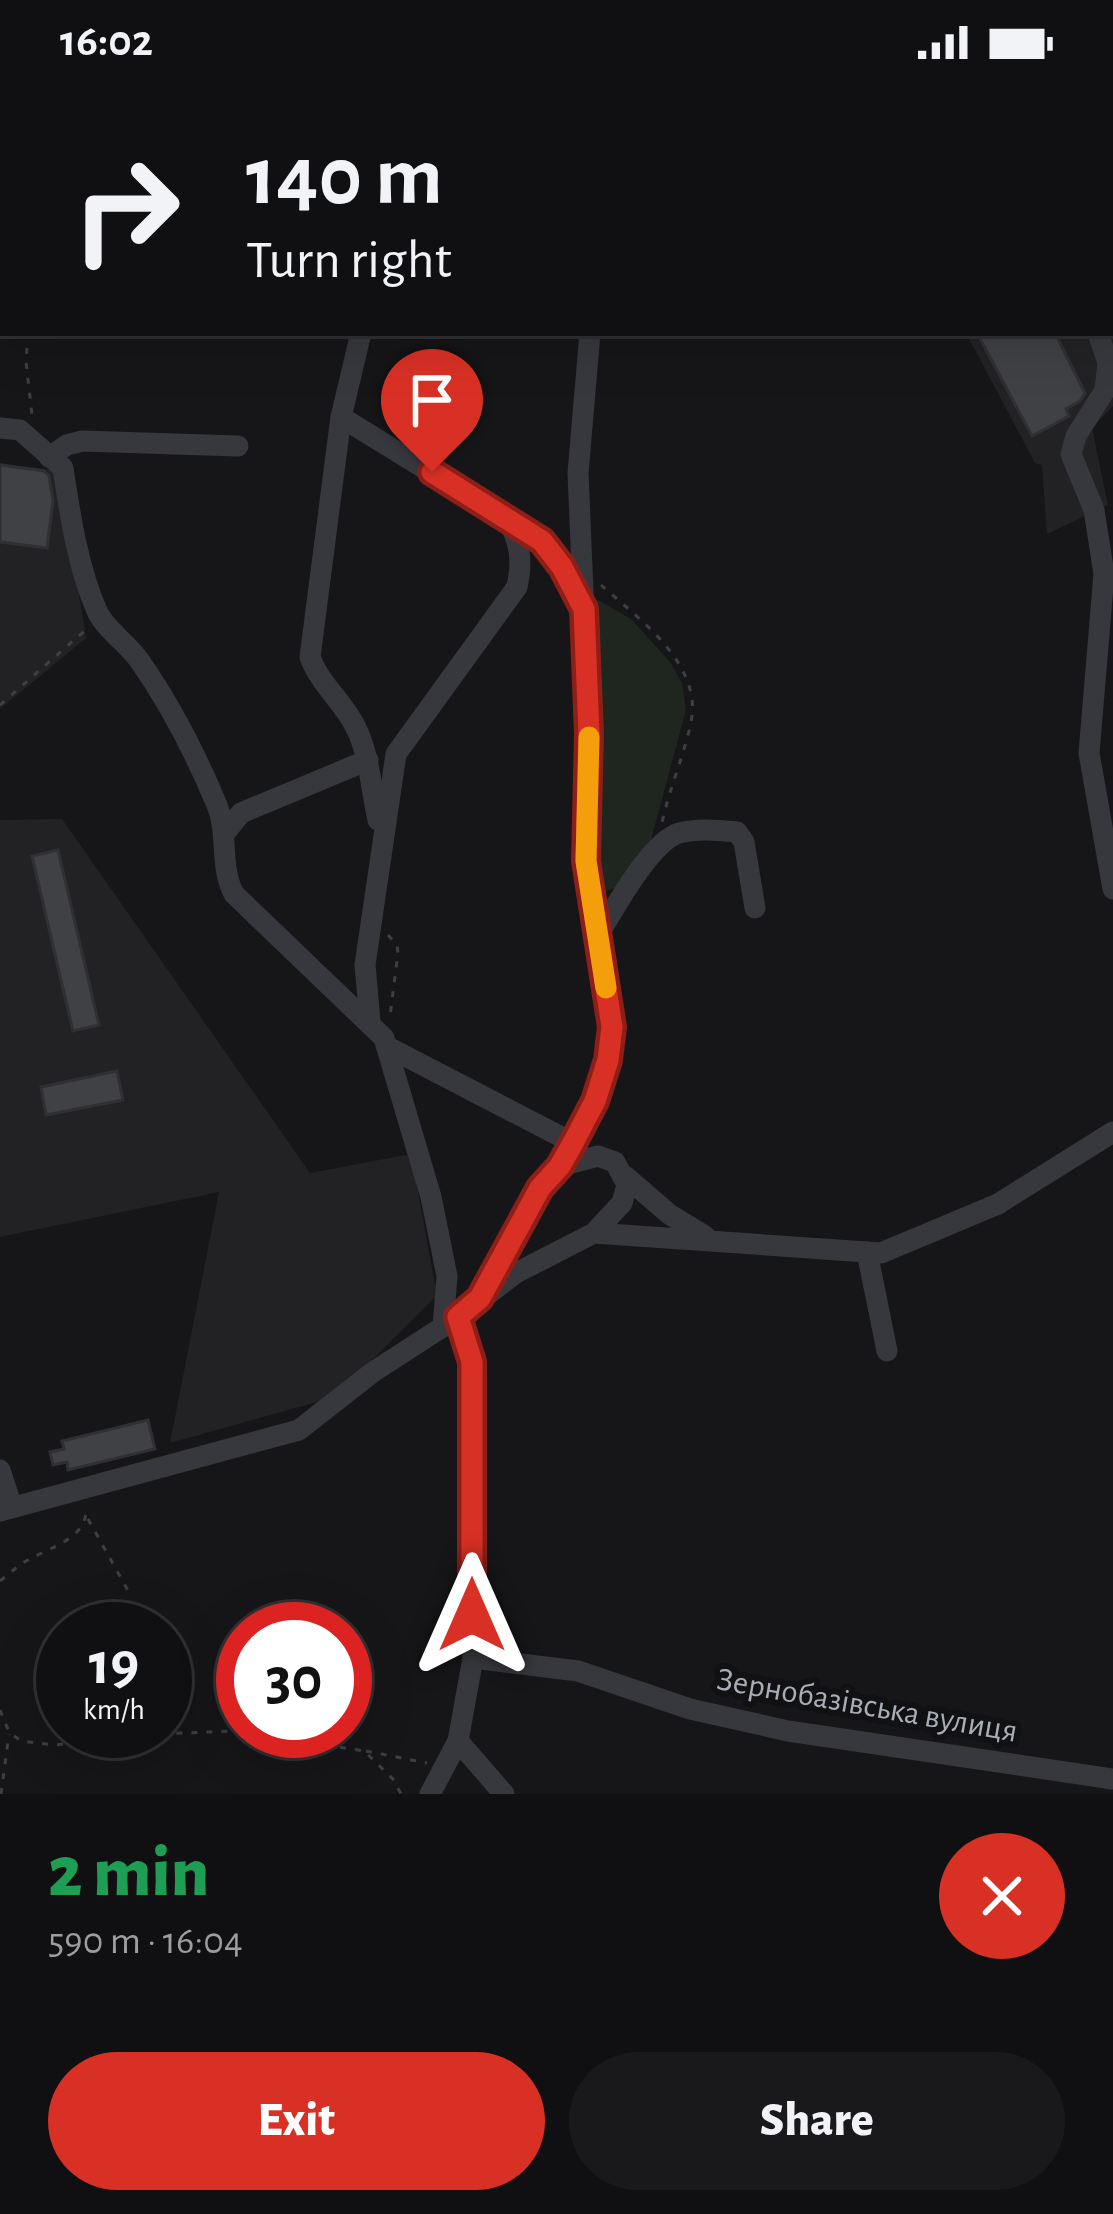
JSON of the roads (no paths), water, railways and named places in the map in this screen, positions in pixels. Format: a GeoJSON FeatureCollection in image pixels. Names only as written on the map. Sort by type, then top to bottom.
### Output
{"type":"FeatureCollection","features":[{"type":"Feature","properties":{"kind":"street"},"geometry":{"type":"LineString","coordinates":[[360,336],[341,417],[310,657],[316,674],[355,724],[368,760],[383,842]]}},
{"type":"Feature","properties":{"kind":"street"},"geometry":{"type":"LineString","coordinates":[[480,1298],[540,1188],[560,1166],[595,1101],[612,1027],[586,861],[589,734],[578,473],[590,336]]}},
{"type":"Feature","properties":{"kind":"street"},"geometry":{"type":"LineString","coordinates":[[1099,336],[1108,363],[1105,390],[1076,436],[1071,454],[1098,530],[1104,574],[1089,753],[1113,890]]}},
{"type":"Feature","properties":{"kind":"street"},"geometry":{"type":"LineString","coordinates":[[341,417],[542,541],[584,609]]}},
{"type":"Feature","properties":{"kind":"street"},"geometry":{"type":"LineString","coordinates":[[0,428],[20,430],[64,468],[69,508],[98,616],[129,647],[165,699],[218,808],[225,833],[224,869],[234,894],[370,1021],[389,1048],[431,1197],[451,1322],[472,1362],[472,1658],[454,1748],[430,1794]]}},
{"type":"Feature","properties":{"kind":"street"},"geometry":{"type":"LineString","coordinates":[[44,453],[82,440],[238,446]]}},
{"type":"Feature","properties":{"kind":"street"},"geometry":{"type":"LineString","coordinates":[[1098,530],[1113,507]]}},
{"type":"Feature","properties":{"kind":"street"},"geometry":{"type":"LineString","coordinates":[[370,1021],[365,965],[397,754],[517,587],[520,548],[507,518]]}},
{"type":"Feature","properties":{"kind":"street"},"geometry":{"type":"LineString","coordinates":[[1089,753],[1113,757]]}},
{"type":"Feature","properties":{"kind":"street"},"geometry":{"type":"LineString","coordinates":[[225,833],[241,813],[368,760]]}},
{"type":"Feature","properties":{"kind":"street"},"geometry":{"type":"LineString","coordinates":[[597,937],[627,888],[678,833],[737,832],[744,842],[755,908]]}},
{"type":"Feature","properties":{"kind":"street"},"geometry":{"type":"LineString","coordinates":[[389,1048],[573,1143]]}},
{"type":"Feature","properties":{"kind":"street"},"geometry":{"type":"LineString","coordinates":[[594,1232],[881,1253],[998,1204],[1113,1132]]}},
{"type":"Feature","properties":{"kind":"street"},"geometry":{"type":"LineString","coordinates":[[560,1166],[598,1156],[615,1162],[625,1177],[669,1214],[716,1241]]}},
{"type":"Feature","properties":{"kind":"street"},"geometry":{"type":"LineString","coordinates":[[0,1470],[6,1509],[298,1430],[516,1273],[594,1232],[622,1202],[625,1177]]}},
{"type":"Feature","properties":{"kind":"street"},"geometry":{"type":"LineString","coordinates":[[867,1252],[887,1351]]}},
{"type":"Feature","properties":{"kind":"street","name":"Зернобазівська вулиця"},"geometry":{"type":"LineString","coordinates":[[472,1658],[578,1671],[690,1709],[788,1731],[1113,1779]]}},
{"type":"Feature","properties":{"kind":"street"},"geometry":{"type":"LineString","coordinates":[[454,1748],[504,1794]]}}]}
